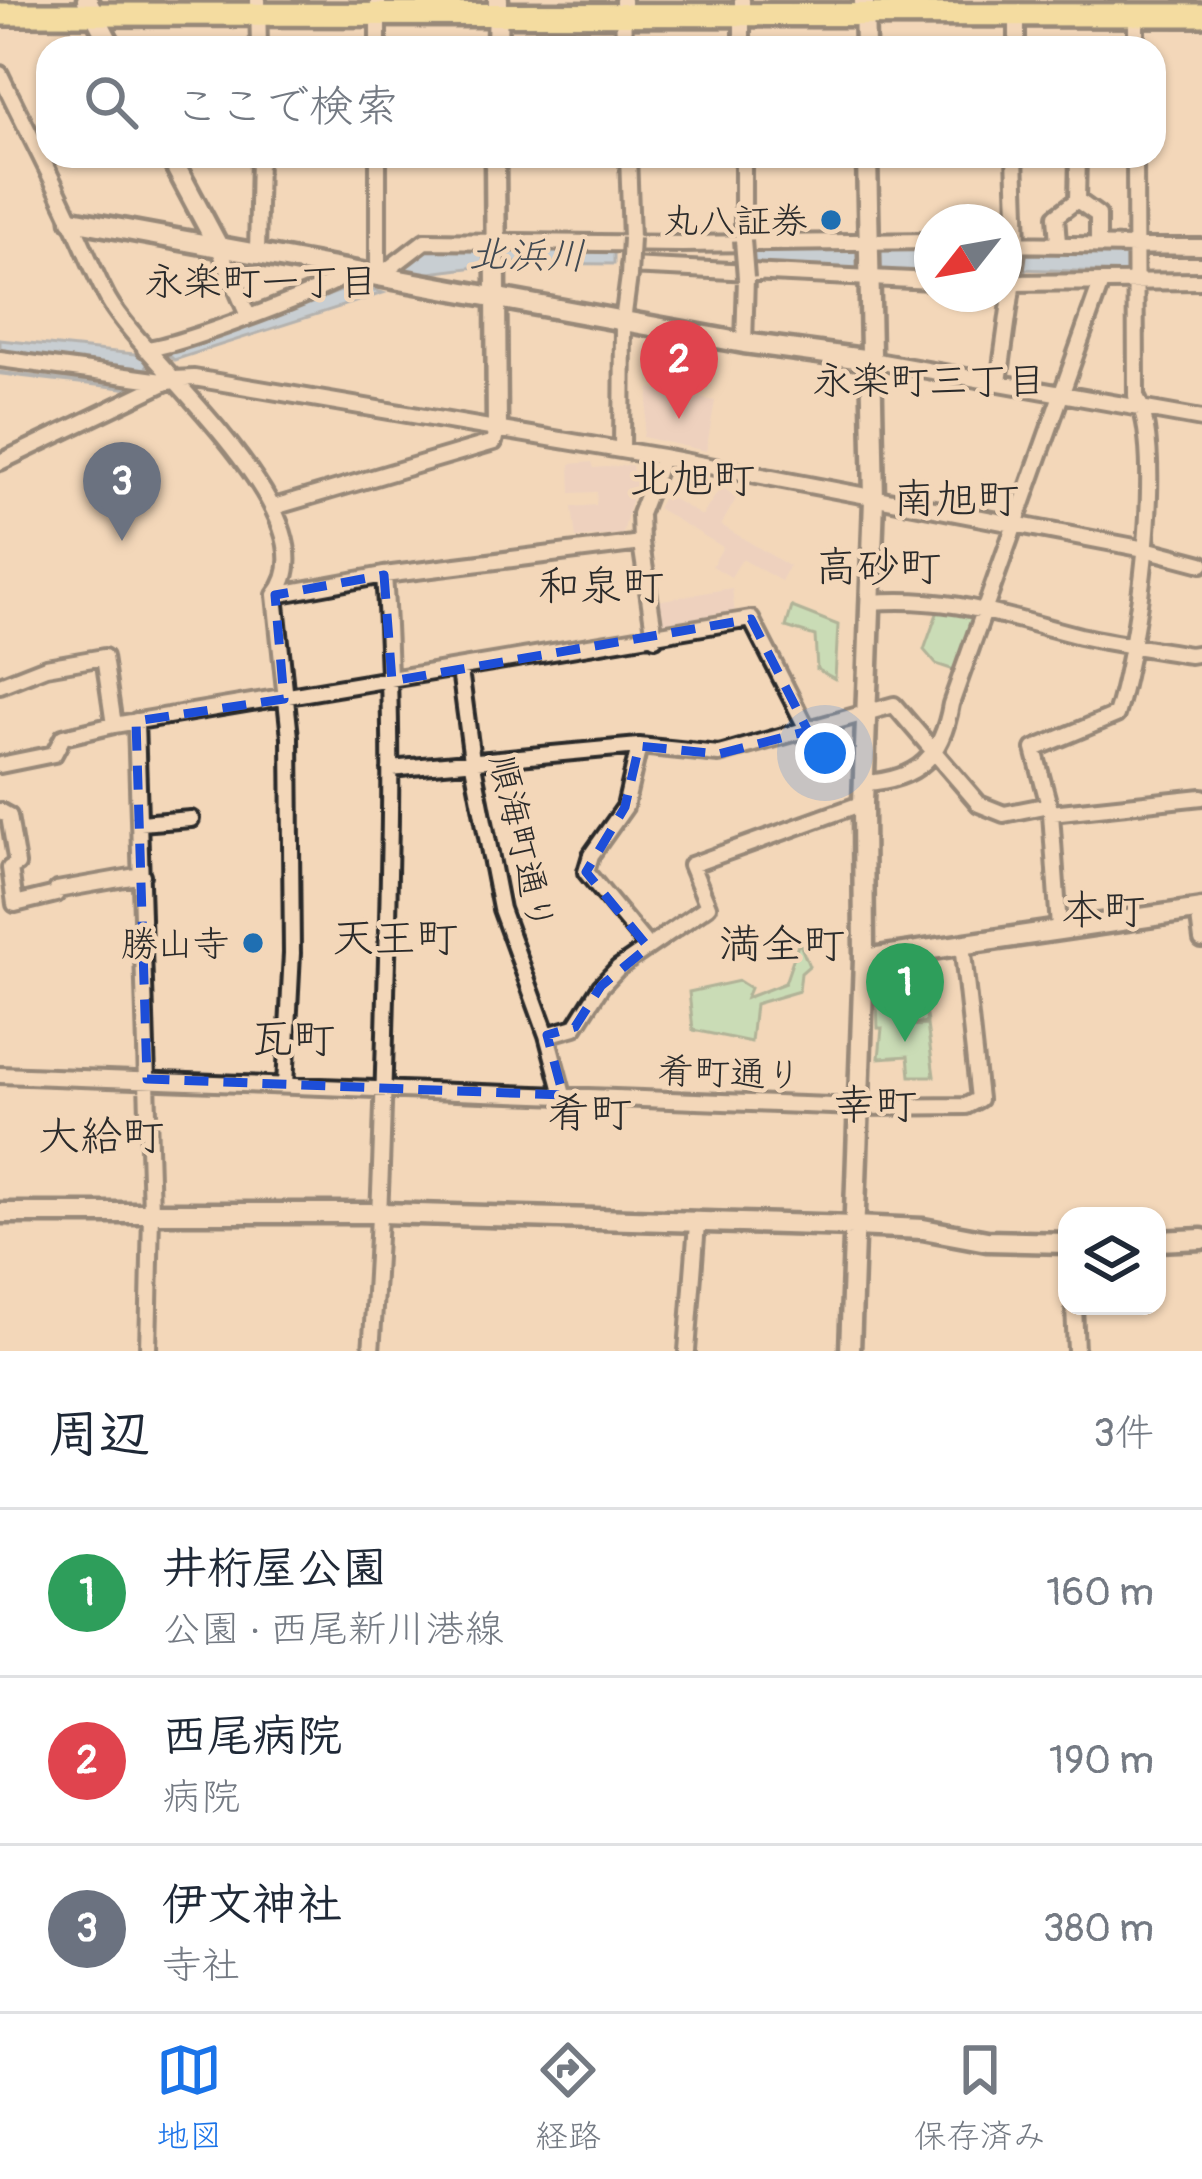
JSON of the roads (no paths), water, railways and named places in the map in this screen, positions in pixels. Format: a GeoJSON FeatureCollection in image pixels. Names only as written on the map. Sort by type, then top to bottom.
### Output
{"type":"FeatureCollection","features":[{"type":"Feature","properties":{"kind":"main road"},"geometry":{"type":"LineString","coordinates":[[0,14],[90,6],[623,6],[1202,15]]}},
{"type":"Feature","properties":{"kind":"street"},"geometry":{"type":"LineString","coordinates":[[90,6],[106,36]]}},
{"type":"Feature","properties":{"kind":"street"},"geometry":{"type":"LineString","coordinates":[[1017,15],[1017,36]]}},
{"type":"Feature","properties":{"kind":"street"},"geometry":{"type":"LineString","coordinates":[[1136,15],[1136,36]]}},
{"type":"Feature","properties":{"kind":"street"},"geometry":{"type":"LineString","coordinates":[[0,74],[36,147]]}},
{"type":"Feature","properties":{"kind":"street"},"geometry":{"type":"LineString","coordinates":[[46,168],[109,300],[170,378],[239,453],[274,507],[289,568],[275,595],[290,737],[292,952],[285,1085]]}},
{"type":"Feature","properties":{"kind":"street"},"geometry":{"type":"LineString","coordinates":[[176,168],[248,316]]}},
{"type":"Feature","properties":{"kind":"street"},"geometry":{"type":"LineString","coordinates":[[256,254],[259,168]]}},
{"type":"Feature","properties":{"kind":"street"},"geometry":{"type":"LineString","coordinates":[[377,277],[378,168]]}},
{"type":"Feature","properties":{"kind":"street"},"geometry":{"type":"LineString","coordinates":[[274,507],[494,442],[495,168]]}},
{"type":"Feature","properties":{"kind":"street"},"geometry":{"type":"LineString","coordinates":[[622,450],[623,321],[631,238],[628,168]]}},
{"type":"Feature","properties":{"kind":"street"},"geometry":{"type":"LineString","coordinates":[[743,168],[744,343]]}},
{"type":"Feature","properties":{"kind":"street"},"geometry":{"type":"LineString","coordinates":[[850,1351],[874,499],[867,168]]}},
{"type":"Feature","properties":{"kind":"street"},"geometry":{"type":"LineString","coordinates":[[1013,204],[1014,168]]}},
{"type":"Feature","properties":{"kind":"street"},"geometry":{"type":"LineString","coordinates":[[1077,200],[1078,168]]}},
{"type":"Feature","properties":{"kind":"street"},"geometry":{"type":"LineString","coordinates":[[1059,928],[1050,809],[1034,749],[1116,715],[1145,549],[1144,409],[1136,396],[1135,168]]}},
{"type":"Feature","properties":{"kind":"street"},"geometry":{"type":"LineString","coordinates":[[1058,243],[1056,216],[1077,200]]}},
{"type":"Feature","properties":{"kind":"street"},"geometry":{"type":"LineString","coordinates":[[1077,200],[1098,215],[1098,245]]}},
{"type":"Feature","properties":{"kind":"street"},"geometry":{"type":"LineString","coordinates":[[72,220],[377,277],[496,291],[744,343],[871,359],[1202,418]]}},
{"type":"Feature","properties":{"kind":"street"},"geometry":{"type":"LineString","coordinates":[[377,277],[425,241],[868,246],[914,242]]}},
{"type":"Feature","properties":{"kind":"street"},"geometry":{"type":"LineString","coordinates":[[1022,244],[1202,247]]}},
{"type":"Feature","properties":{"kind":"street"},"geometry":{"type":"LineString","coordinates":[[142,345],[248,316],[336,283],[352,272]]}},
{"type":"Feature","properties":{"kind":"street"},"geometry":{"type":"LineString","coordinates":[[629,272],[914,280]]}},
{"type":"Feature","properties":{"kind":"street"},"geometry":{"type":"LineString","coordinates":[[1022,283],[1202,281]]}},
{"type":"Feature","properties":{"kind":"street"},"geometry":{"type":"LineString","coordinates":[[548,1035],[575,1027],[618,968],[708,906],[691,865],[899,777],[936,753],[1101,283]]}},
{"type":"Feature","properties":{"kind":"street"},"geometry":{"type":"LineString","coordinates":[[999,382],[1006,312]]}},
{"type":"Feature","properties":{"kind":"street"},"geometry":{"type":"LineString","coordinates":[[0,358],[194,378],[622,450],[1202,563]]}},
{"type":"Feature","properties":{"kind":"street"},"geometry":{"type":"LineString","coordinates":[[0,461],[170,378]]}},
{"type":"Feature","properties":{"kind":"street"},"geometry":{"type":"LineString","coordinates":[[655,638],[640,514],[662,457]]}},
{"type":"Feature","properties":{"kind":"street"},"geometry":{"type":"LineString","coordinates":[[275,595],[384,575],[641,543]]}},
{"type":"Feature","properties":{"kind":"street"},"geometry":{"type":"LineString","coordinates":[[289,568],[311,586]]}},
{"type":"Feature","properties":{"kind":"street"},"geometry":{"type":"LineString","coordinates":[[371,1351],[381,1213],[392,802],[392,681],[384,575]]}},
{"type":"Feature","properties":{"kind":"street"},"geometry":{"type":"LineString","coordinates":[[870,602],[922,598],[1130,645],[1202,653]]}},
{"type":"Feature","properties":{"kind":"street"},"geometry":{"type":"LineString","coordinates":[[0,765],[54,754],[63,737],[114,725],[751,619],[808,731]]}},
{"type":"Feature","properties":{"kind":"street"},"geometry":{"type":"LineString","coordinates":[[0,685],[46,667],[104,657],[114,725]]}},
{"type":"Feature","properties":{"kind":"street","name":"順海町通り"},"geometry":{"type":"LineString","coordinates":[[460,670],[501,908],[548,1035],[563,1095]]}},
{"type":"Feature","properties":{"kind":"street"},"geometry":{"type":"LineString","coordinates":[[390,769],[639,746],[719,754],[894,705],[979,804],[990,810],[1004,814],[1202,796]]}},
{"type":"Feature","properties":{"kind":"street"},"geometry":{"type":"LineString","coordinates":[[136,721],[151,1212],[148,1351]]}},
{"type":"Feature","properties":{"kind":"street"},"geometry":{"type":"LineString","coordinates":[[639,746],[625,807],[591,855],[586,872],[648,947]]}},
{"type":"Feature","properties":{"kind":"street"},"geometry":{"type":"LineString","coordinates":[[0,812],[9,816],[16,864],[10,868],[15,904],[57,890],[142,875]]}},
{"type":"Feature","properties":{"kind":"street"},"geometry":{"type":"LineString","coordinates":[[140,823],[191,819]]}},
{"type":"Feature","properties":{"kind":"street"},"geometry":{"type":"LineString","coordinates":[[864,959],[1200,909],[1202,940]]}},
{"type":"Feature","properties":{"kind":"street","name":"肴町通り"},"geometry":{"type":"LineString","coordinates":[[0,1075],[858,1107],[967,1106],[979,1099],[962,944]]}},
{"type":"Feature","properties":{"kind":"street"},"geometry":{"type":"LineString","coordinates":[[0,1213],[381,1213],[854,1226],[922,1229],[987,1241],[1058,1243]]}},
{"type":"Feature","properties":{"kind":"street"},"geometry":{"type":"LineString","coordinates":[[687,1351],[698,1224]]}},
{"type":"Feature","properties":{"kind":"street"},"geometry":{"type":"LineString","coordinates":[[1166,1241],[1202,1239]]}},
{"type":"Feature","properties":{"kind":"street"},"geometry":{"type":"LineString","coordinates":[[1074,1315],[1076,1351]]}},
{"type":"Feature","properties":{"kind":"water","name":"北浜川"},"geometry":{"type":"Polygon","coordinates":[[[485,247],[484,266],[414,275],[393,268],[432,248],[485,247]]]}},
{"type":"Feature","properties":{"kind":"water","name":"北浜川"},"geometry":{"type":"Polygon","coordinates":[[[505,247],[614,248],[614,264],[506,263],[505,247]]]}},
{"type":"Feature","properties":{"kind":"water"},"geometry":{"type":"Polygon","coordinates":[[[849,250],[850,273],[751,264],[749,251],[849,250]]]}},
{"type":"Feature","properties":{"kind":"water"},"geometry":{"type":"Polygon","coordinates":[[[1022,253],[1132,253],[1134,273],[1022,269],[1022,253]]]}},
{"type":"Feature","properties":{"kind":"water","name":"北浜川"},"geometry":{"type":"Polygon","coordinates":[[[358,285],[383,293],[174,360],[166,352],[358,285]]]}},
{"type":"Feature","properties":{"kind":"water"},"geometry":{"type":"Polygon","coordinates":[[[0,340],[145,355],[147,369],[0,351],[0,340]]]}},
{"type":"Feature","properties":{"kind":"waterway","name":"北浜川"},"geometry":{"type":"LineString","coordinates":[[821,260],[914,261]]}},
{"type":"Feature","properties":{"kind":"waterway"},"geometry":{"type":"LineString","coordinates":[[144,375],[172,351]]}},
{"type":"Feature","properties":{"kind":"waterway"},"geometry":{"type":"LineString","coordinates":[[0,373],[129,388],[136,383]]}},
{"type":"Feature","properties":{"kind":"place","name":"丸八証券"},"geometry":{"type":"Point","coordinates":[831,220]}},
{"type":"Feature","properties":{"kind":"place","name":"西尾病院"},"geometry":{"type":"Point","coordinates":[679,419]}},
{"type":"Feature","properties":{"kind":"place","name":"伊文神社"},"geometry":{"type":"Point","coordinates":[122,541]}},
{"type":"Feature","properties":{"kind":"place","name":"勝山寺"},"geometry":{"type":"Point","coordinates":[253,943]}},
{"type":"Feature","properties":{"kind":"place","name":"井桁屋公園"},"geometry":{"type":"Point","coordinates":[905,1042]}},
{"type":"Feature","properties":{"kind":"district","name":"永楽町一丁目"},"geometry":{"type":"Point","coordinates":[261,281]}},
{"type":"Feature","properties":{"kind":"district","name":"永楽町三丁目"},"geometry":{"type":"Point","coordinates":[929,380]}},
{"type":"Feature","properties":{"kind":"district","name":"北旭町"},"geometry":{"type":"Point","coordinates":[692,478]}},
{"type":"Feature","properties":{"kind":"district","name":"南旭町"},"geometry":{"type":"Point","coordinates":[956,498]}},
{"type":"Feature","properties":{"kind":"district","name":"高砂町"},"geometry":{"type":"Point","coordinates":[878,566]}},
{"type":"Feature","properties":{"kind":"district","name":"和泉町"},"geometry":{"type":"Point","coordinates":[601,585]}},
{"type":"Feature","properties":{"kind":"district","name":"本町"},"geometry":{"type":"Point","coordinates":[1103,909]}},
{"type":"Feature","properties":{"kind":"district","name":"天王町"},"geometry":{"type":"Point","coordinates":[395,937]}},
{"type":"Feature","properties":{"kind":"district","name":"満全町"},"geometry":{"type":"Point","coordinates":[782,943]}},
{"type":"Feature","properties":{"kind":"district","name":"瓦町"},"geometry":{"type":"Point","coordinates":[293,1038]}},
{"type":"Feature","properties":{"kind":"district","name":"幸町"},"geometry":{"type":"Point","coordinates":[875,1104]}},
{"type":"Feature","properties":{"kind":"district","name":"肴町"},"geometry":{"type":"Point","coordinates":[590,1112]}},
{"type":"Feature","properties":{"kind":"district","name":"大給町"},"geometry":{"type":"Point","coordinates":[101,1135]}}]}
